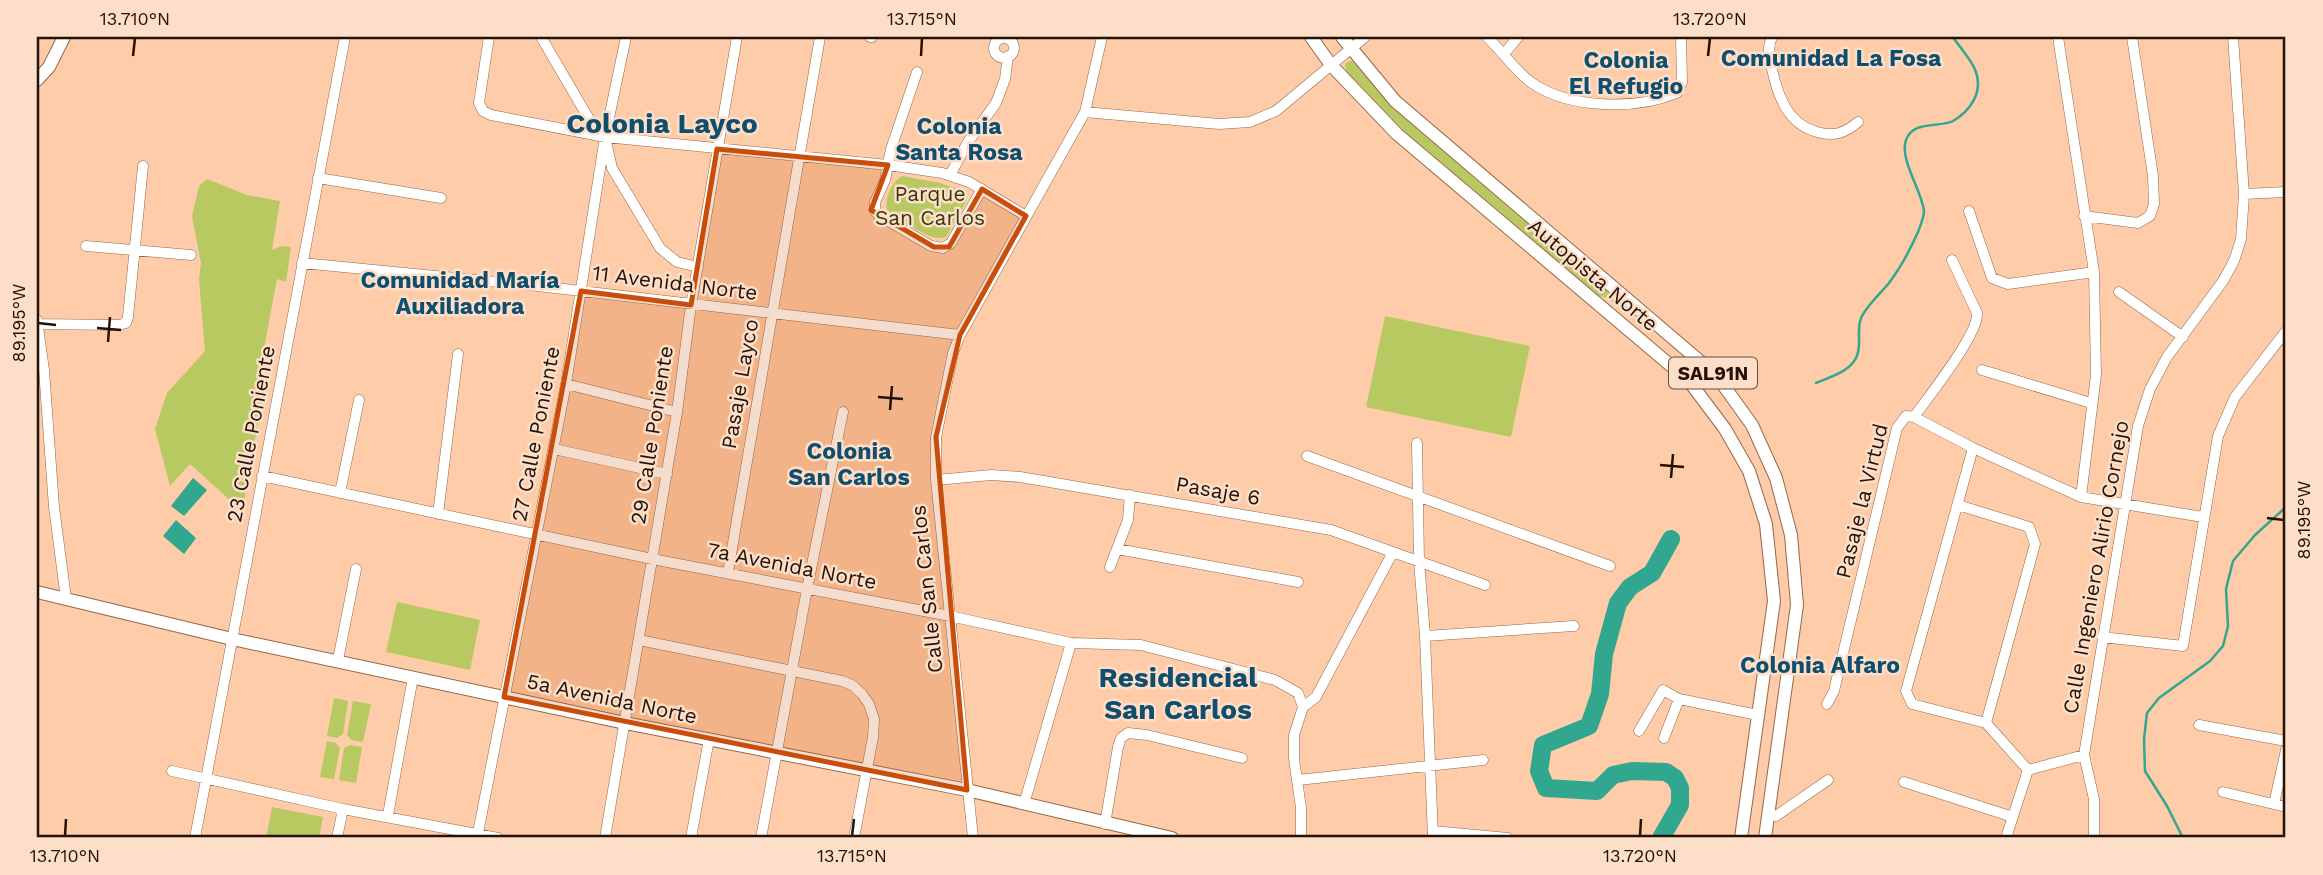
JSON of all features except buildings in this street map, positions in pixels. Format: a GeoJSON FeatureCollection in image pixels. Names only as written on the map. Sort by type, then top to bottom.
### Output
{"type":"FeatureCollection","features":[{"type":"Feature","properties":{"kind":"main road"},"geometry":{"type":"LineString","coordinates":[[37,80],[49,67],[64,37]]}},
{"type":"Feature","properties":{"kind":"main road","name":"Autopista Norte"},"geometry":{"type":"LineString","coordinates":[[1311,37],[1331,65],[1397,134],[1689,381],[1725,429],[1749,471],[1766,524],[1774,601],[1741,838]]}},
{"type":"Feature","properties":{"kind":"main road","name":"Autopista Norte"},"geometry":{"type":"LineString","coordinates":[[1342,37],[1395,101],[1716,375],[1752,425],[1776,478],[1791,535],[1797,605],[1765,838]]}},
{"type":"Feature","properties":{"kind":"main road"},"geometry":{"type":"LineString","coordinates":[[1595,302],[1604,301],[1634,323],[1639,322],[1641,317],[1637,308]]}},
{"type":"Feature","properties":{"kind":"main road"},"geometry":{"type":"LineString","coordinates":[[1659,356],[1657,338],[1664,334],[1674,338]]}},
{"type":"Feature","properties":{"kind":"main road","name":"5a Avenida Norte"},"geometry":{"type":"LineString","coordinates":[[39,594],[232,639],[625,723],[967,790],[1172,838]]}},
{"type":"Feature","properties":{"kind":"street","name":"23 Calle Poniente"},"geometry":{"type":"LineString","coordinates":[[195,838],[345,37]]}},
{"type":"Feature","properties":{"kind":"street"},"geometry":{"type":"LineString","coordinates":[[489,37],[480,103],[483,111],[491,116],[605,137],[888,165],[950,175],[982,189],[1026,216]]}},
{"type":"Feature","properties":{"kind":"street"},"geometry":{"type":"LineString","coordinates":[[541,37],[589,119],[605,137],[612,168],[660,248],[677,262],[698,267]]}},
{"type":"Feature","properties":{"kind":"street","name":"27 Calle Poniente"},"geometry":{"type":"LineString","coordinates":[[478,836],[554,449],[605,137],[626,37]]}},
{"type":"Feature","properties":{"kind":"street","name":"29 Calle Poniente"},"geometry":{"type":"LineString","coordinates":[[605,838],[737,37]]}},
{"type":"Feature","properties":{"kind":"street","name":"Pasaje Layco"},"geometry":{"type":"LineString","coordinates":[[727,572],[820,37]]}},
{"type":"Feature","properties":{"kind":"street","name":"Calle San Carlos"},"geometry":{"type":"LineString","coordinates":[[973,838],[936,480],[936,438],[953,353],[960,335],[1085,112],[1102,37]]}},
{"type":"Feature","properties":{"kind":"street"},"geometry":{"type":"LineString","coordinates":[[1085,112],[1219,124],[1250,122],[1276,111],[1365,37]]}},
{"type":"Feature","properties":{"kind":"street"},"geometry":{"type":"LineString","coordinates":[[1487,37],[1531,83],[1578,103],[1660,100],[1677,93],[1682,82],[1681,37]]}},
{"type":"Feature","properties":{"kind":"street"},"geometry":{"type":"LineString","coordinates":[[1504,54],[1518,37]]}},
{"type":"Feature","properties":{"kind":"street"},"geometry":{"type":"LineString","coordinates":[[1772,37],[1769,44],[1770,60],[1775,85],[1784,105],[1800,125],[1822,134],[1839,134],[1858,122]]}},
{"type":"Feature","properties":{"kind":"street"},"geometry":{"type":"LineString","coordinates":[[2058,37],[2094,272],[2096,375],[2081,497]]}},
{"type":"Feature","properties":{"kind":"street"},"geometry":{"type":"LineString","coordinates":[[2084,216],[2138,223],[2150,216],[2154,204],[2153,177],[2132,37]]}},
{"type":"Feature","properties":{"kind":"street","name":"Calle Ingeniero Alirio Cornejo"},"geometry":{"type":"LineString","coordinates":[[2084,755],[2138,426],[2150,389],[2167,356],[2223,281],[2234,261],[2241,239],[2244,194],[2233,37]]}},
{"type":"Feature","properties":{"kind":"street"},"geometry":{"type":"LineString","coordinates":[[950,175],[968,142],[996,103],[1005,79],[1008,57]]}},
{"type":"Feature","properties":{"kind":"street"},"geometry":{"type":"LineString","coordinates":[[916,72],[891,149],[886,180],[875,202],[875,211],[934,247],[946,247],[951,243],[982,189]]}},
{"type":"Feature","properties":{"kind":"street"},"geometry":{"type":"LineString","coordinates":[[66,599],[54,507],[44,370],[37,322],[126,323],[143,166]]}},
{"type":"Feature","properties":{"kind":"street"},"geometry":{"type":"LineString","coordinates":[[318,178],[442,198]]}},
{"type":"Feature","properties":{"kind":"street"},"geometry":{"type":"LineString","coordinates":[[2244,194],[2286,192]]}},
{"type":"Feature","properties":{"kind":"street"},"geometry":{"type":"LineString","coordinates":[[1969,211],[1992,278],[2008,284],[2094,272]]}},
{"type":"Feature","properties":{"kind":"street"},"geometry":{"type":"LineString","coordinates":[[86,246],[191,255]]}},
{"type":"Feature","properties":{"kind":"street"},"geometry":{"type":"LineString","coordinates":[[1914,417],[1978,319],[1978,313],[1952,260]]}},
{"type":"Feature","properties":{"kind":"street","name":"11 Avenida Norte"},"geometry":{"type":"LineString","coordinates":[[302,263],[581,291],[960,335]]}},
{"type":"Feature","properties":{"kind":"street"},"geometry":{"type":"LineString","coordinates":[[2119,292],[2183,337]]}},
{"type":"Feature","properties":{"kind":"street"},"geometry":{"type":"LineString","coordinates":[[2102,637],[2183,646],[2215,448],[2227,414],[2246,382],[2286,331]]}},
{"type":"Feature","properties":{"kind":"street"},"geometry":{"type":"LineString","coordinates":[[438,514],[458,354]]}},
{"type":"Feature","properties":{"kind":"street"},"geometry":{"type":"LineString","coordinates":[[1982,370],[2091,403]]}},
{"type":"Feature","properties":{"kind":"street"},"geometry":{"type":"LineString","coordinates":[[566,384],[677,412]]}},
{"type":"Feature","properties":{"kind":"street"},"geometry":{"type":"LineString","coordinates":[[340,493],[359,400]]}},
{"type":"Feature","properties":{"kind":"street"},"geometry":{"type":"LineString","coordinates":[[761,838],[775,753],[843,412]]}},
{"type":"Feature","properties":{"kind":"street","name":"Pasaje la Virtud"},"geometry":{"type":"LineString","coordinates":[[1827,704],[1834,691],[1897,428],[1906,416],[1914,417],[1973,448],[2081,497],[2203,517]]}},
{"type":"Feature","properties":{"kind":"street"},"geometry":{"type":"LineString","coordinates":[[1417,443],[1419,561],[1425,636],[1433,835],[1508,838]]}},
{"type":"Feature","properties":{"kind":"street"},"geometry":{"type":"LineString","coordinates":[[1973,448],[1906,691],[1913,704],[1986,723],[2028,769]]}},
{"type":"Feature","properties":{"kind":"street"},"geometry":{"type":"LineString","coordinates":[[554,449],[667,474]]}},
{"type":"Feature","properties":{"kind":"street"},"geometry":{"type":"LineString","coordinates":[[1307,456],[1609,566]]}},
{"type":"Feature","properties":{"kind":"street","name":"Pasaje 6"},"geometry":{"type":"LineString","coordinates":[[936,480],[991,475],[1020,477],[1331,530],[1485,585]]}},
{"type":"Feature","properties":{"kind":"street","name":"7a Avenida Norte"},"geometry":{"type":"LineString","coordinates":[[262,476],[652,559],[950,616],[1071,643],[1141,645],[1275,680],[1297,693],[1303,707]]}},
{"type":"Feature","properties":{"kind":"street"},"geometry":{"type":"LineString","coordinates":[[1110,567],[1128,520],[1130,495]]}},
{"type":"Feature","properties":{"kind":"street"},"geometry":{"type":"LineString","coordinates":[[1958,505],[2029,527],[2035,544],[1986,723]]}},
{"type":"Feature","properties":{"kind":"street"},"geometry":{"type":"LineString","coordinates":[[1117,549],[1297,582]]}},
{"type":"Feature","properties":{"kind":"street"},"geometry":{"type":"LineString","coordinates":[[1301,838],[1294,734],[1303,707],[1316,697],[1394,552]]}},
{"type":"Feature","properties":{"kind":"street"},"geometry":{"type":"LineString","coordinates":[[338,660],[356,569]]}},
{"type":"Feature","properties":{"kind":"street"},"geometry":{"type":"LineString","coordinates":[[1425,636],[1574,626]]}},
{"type":"Feature","properties":{"kind":"street"},"geometry":{"type":"LineString","coordinates":[[639,640],[848,682],[862,694],[874,719],[854,838]]}},
{"type":"Feature","properties":{"kind":"street"},"geometry":{"type":"LineString","coordinates":[[1024,804],[1071,643]]}},
{"type":"Feature","properties":{"kind":"street"},"geometry":{"type":"LineString","coordinates":[[388,816],[413,677]]}},
{"type":"Feature","properties":{"kind":"street"},"geometry":{"type":"LineString","coordinates":[[1639,731],[1663,690],[1679,699],[1758,715]]}},
{"type":"Feature","properties":{"kind":"street"},"geometry":{"type":"LineString","coordinates":[[1664,738],[1679,699]]}},
{"type":"Feature","properties":{"kind":"street"},"geometry":{"type":"LineString","coordinates":[[2199,725],[2286,741]]}},
{"type":"Feature","properties":{"kind":"street"},"geometry":{"type":"LineString","coordinates":[[1105,824],[1118,747],[1121,738],[1128,733],[1147,735],[1242,758]]}},
{"type":"Feature","properties":{"kind":"street"},"geometry":{"type":"LineString","coordinates":[[691,838],[709,739]]}},
{"type":"Feature","properties":{"kind":"street"},"geometry":{"type":"LineString","coordinates":[[2274,804],[2286,750]]}},
{"type":"Feature","properties":{"kind":"street"},"geometry":{"type":"LineString","coordinates":[[2028,769],[2084,755],[2094,799],[2094,838]]}},
{"type":"Feature","properties":{"kind":"street"},"geometry":{"type":"LineString","coordinates":[[1298,780],[1483,760]]}},
{"type":"Feature","properties":{"kind":"street"},"geometry":{"type":"LineString","coordinates":[[2006,838],[2028,769]]}},
{"type":"Feature","properties":{"kind":"street"},"geometry":{"type":"LineString","coordinates":[[172,771],[343,809],[498,838]]}},
{"type":"Feature","properties":{"kind":"street"},"geometry":{"type":"LineString","coordinates":[[1769,815],[1776,816],[1828,780]]}},
{"type":"Feature","properties":{"kind":"street"},"geometry":{"type":"LineString","coordinates":[[1904,782],[2013,817]]}},
{"type":"Feature","properties":{"kind":"street"},"geometry":{"type":"LineString","coordinates":[[2223,792],[2286,807]]}},
{"type":"Feature","properties":{"kind":"street"},"geometry":{"type":"LineString","coordinates":[[338,838],[343,809]]}},
{"type":"Feature","properties":{"kind":"highlighted area"},"geometry":{"type":"Polygon","coordinates":[[[717,149],[888,165],[871,210],[934,247],[949,247],[982,189],[1026,216],[960,335],[936,437],[967,790],[504,697],[581,291],[691,305],[717,149]]]}},
{"type":"Feature","properties":{"kind":"green space"},"geometry":{"type":"Polygon","coordinates":[[[1353,61],[1382,95],[1422,132],[1636,316],[1626,313],[1609,299],[1599,296],[1403,130],[1346,71],[1345,64],[1353,61]]]}},
{"type":"Feature","properties":{"kind":"green space","name":"Parque San Carlos"},"geometry":{"type":"Polygon","coordinates":[[[902,176],[940,183],[966,192],[967,200],[946,237],[931,237],[887,210],[890,191],[902,176]]]}},
{"type":"Feature","properties":{"kind":"green space"},"geometry":{"type":"Polygon","coordinates":[[[207,179],[247,195],[280,201],[272,250],[281,246],[291,247],[286,282],[277,279],[257,373],[266,379],[242,511],[190,464],[170,486],[155,429],[167,393],[205,351],[199,280],[201,263],[192,216],[199,186],[207,179]]]}},
{"type":"Feature","properties":{"kind":"green space"},"geometry":{"type":"Polygon","coordinates":[[[1385,316],[1530,346],[1511,437],[1366,407],[1385,316]]]}},
{"type":"Feature","properties":{"kind":"green space"},"geometry":{"type":"Polygon","coordinates":[[[397,602],[480,620],[470,670],[386,652],[397,602]]]}},
{"type":"Feature","properties":{"kind":"green space"},"geometry":{"type":"Polygon","coordinates":[[[334,698],[348,701],[343,734],[337,738],[327,736],[334,698]]]}},
{"type":"Feature","properties":{"kind":"green space"},"geometry":{"type":"Polygon","coordinates":[[[353,701],[371,704],[363,742],[351,740],[347,735],[353,701]]]}},
{"type":"Feature","properties":{"kind":"green space"},"geometry":{"type":"Polygon","coordinates":[[[327,741],[336,743],[340,748],[334,779],[320,777],[327,741]]]}},
{"type":"Feature","properties":{"kind":"green space"},"geometry":{"type":"Polygon","coordinates":[[[350,745],[362,747],[356,783],[339,780],[344,748],[350,745]]]}},
{"type":"Feature","properties":{"kind":"green space"},"geometry":{"type":"Polygon","coordinates":[[[272,807],[323,817],[319,838],[266,838],[272,807]]]}},
{"type":"Feature","properties":{"kind":"water"},"geometry":{"type":"Polygon","coordinates":[[[193,478],[207,490],[184,516],[171,506],[193,478]]]}},
{"type":"Feature","properties":{"kind":"water"},"geometry":{"type":"Polygon","coordinates":[[[176,520],[196,538],[184,554],[163,536],[176,520]]]}},
{"type":"Feature","properties":{"kind":"waterway"},"geometry":{"type":"LineString","coordinates":[[1816,383],[1839,374],[1853,363],[1859,348],[1862,316],[1897,271],[1923,219],[1922,203],[1906,156],[1906,140],[1909,134],[1920,127],[1953,121],[1974,101],[1978,87],[1976,72],[1953,37]]}},
{"type":"Feature","properties":{"kind":"waterway"},"geometry":{"type":"LineString","coordinates":[[2183,838],[2145,771],[2144,739],[2147,713],[2159,698],[2210,661],[2223,646],[2228,626],[2226,589],[2233,561],[2255,535],[2286,507]]}},
{"type":"Feature","properties":{"kind":"waterway"},"geometry":{"type":"LineString","coordinates":[[1661,838],[1680,805],[1680,788],[1675,778],[1666,772],[1632,771],[1613,775],[1597,791],[1546,788],[1539,771],[1543,745],[1589,726],[1600,694],[1604,654],[1618,603],[1630,587],[1652,573],[1671,539]]}},
{"type":"Feature","properties":{"kind":"district","name":"Comunidad La Fosa"},"geometry":{"type":"Point","coordinates":[1831,58]}},
{"type":"Feature","properties":{"kind":"district","name":"Colonia El Refugio"},"geometry":{"type":"Point","coordinates":[1626,73]}},
{"type":"Feature","properties":{"kind":"district","name":"Colonia Layco"},"geometry":{"type":"Point","coordinates":[662,123]}},
{"type":"Feature","properties":{"kind":"district","name":"Colonia Santa Rosa"},"geometry":{"type":"Point","coordinates":[959,139]}},
{"type":"Feature","properties":{"kind":"district","name":"Comunidad María Auxiliadora"},"geometry":{"type":"Point","coordinates":[460,293]}},
{"type":"Feature","properties":{"kind":"district","name":"Colonia San Carlos"},"geometry":{"type":"Point","coordinates":[849,464]}},
{"type":"Feature","properties":{"kind":"district","name":"Colonia Alfaro"},"geometry":{"type":"Point","coordinates":[1820,665]}},
{"type":"Feature","properties":{"kind":"district","name":"Residencial San Carlos"},"geometry":{"type":"Point","coordinates":[1178,693]}}]}
